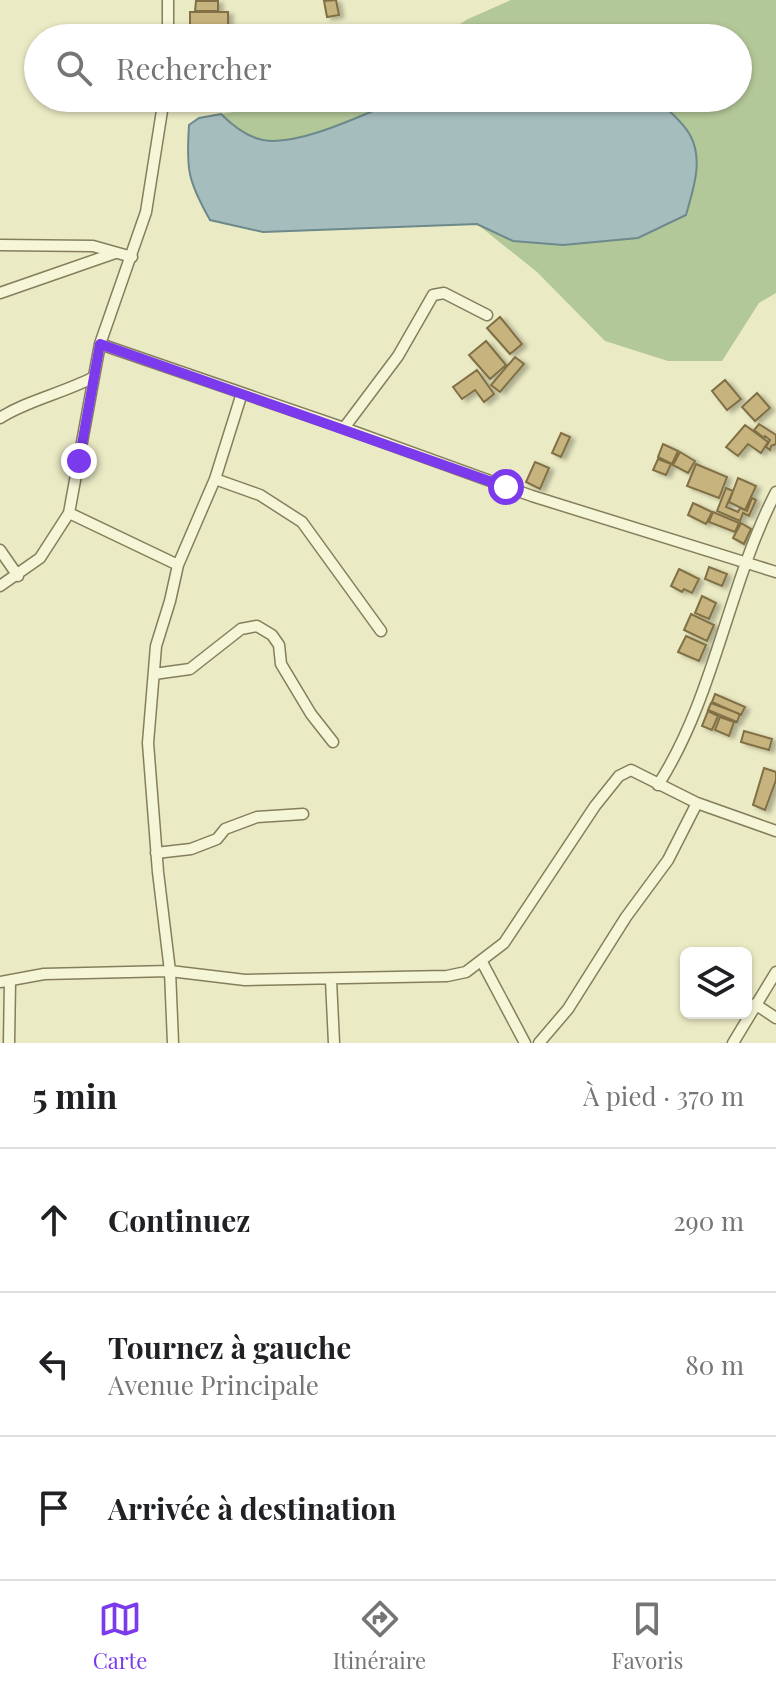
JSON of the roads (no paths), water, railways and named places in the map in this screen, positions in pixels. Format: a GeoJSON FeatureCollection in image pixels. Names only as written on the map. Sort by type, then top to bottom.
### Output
{"type":"FeatureCollection","features":[{"type":"Feature","properties":{"kind":"street"},"geometry":{"type":"LineString","coordinates":[[168,0],[168,24]]}},
{"type":"Feature","properties":{"kind":"street"},"geometry":{"type":"LineString","coordinates":[[0,586],[40,558],[69,513],[92,378],[100,344],[146,212],[162,112]]}},
{"type":"Feature","properties":{"kind":"street"},"geometry":{"type":"LineString","coordinates":[[0,245],[93,246],[132,257]]}},
{"type":"Feature","properties":{"kind":"street"},"geometry":{"type":"LineString","coordinates":[[0,293],[115,253]]}},
{"type":"Feature","properties":{"kind":"street"},"geometry":{"type":"LineString","coordinates":[[344,428],[398,356],[433,295],[444,293],[487,315]]}},
{"type":"Feature","properties":{"kind":"street"},"geometry":{"type":"LineString","coordinates":[[100,344],[532,496],[776,572]]}},
{"type":"Feature","properties":{"kind":"street"},"geometry":{"type":"LineString","coordinates":[[0,418],[12,410],[66,392],[92,378]]}},
{"type":"Feature","properties":{"kind":"street"},"geometry":{"type":"LineString","coordinates":[[173,1043],[170,971],[156,853],[148,743],[156,646],[178,565],[215,479],[242,393]]}},
{"type":"Feature","properties":{"kind":"street"},"geometry":{"type":"LineString","coordinates":[[215,479],[260,495],[302,522],[381,631]]}},
{"type":"Feature","properties":{"kind":"street"},"geometry":{"type":"LineString","coordinates":[[658,785],[692,717],[746,563],[776,492]]}},
{"type":"Feature","properties":{"kind":"street"},"geometry":{"type":"LineString","coordinates":[[69,513],[178,565]]}},
{"type":"Feature","properties":{"kind":"street"},"geometry":{"type":"LineString","coordinates":[[0,550],[18,576]]}},
{"type":"Feature","properties":{"kind":"street"},"geometry":{"type":"LineString","coordinates":[[154,674],[190,669],[241,629],[257,626],[272,635],[279,645],[281,664],[311,714],[333,742]]}},
{"type":"Feature","properties":{"kind":"street"},"geometry":{"type":"LineString","coordinates":[[9,1043],[5,981],[44,974],[170,971],[245,980],[331,980],[447,976],[466,972],[504,943],[595,806],[619,776],[631,770],[697,803],[776,831]]}},
{"type":"Feature","properties":{"kind":"street"},"geometry":{"type":"LineString","coordinates":[[539,1043],[568,1009],[626,917],[668,860],[697,803]]}},
{"type":"Feature","properties":{"kind":"street"},"geometry":{"type":"LineString","coordinates":[[156,853],[191,849],[217,839],[225,829],[257,817],[303,814]]}},
{"type":"Feature","properties":{"kind":"street"},"geometry":{"type":"LineString","coordinates":[[482,962],[525,1043]]}},
{"type":"Feature","properties":{"kind":"street"},"geometry":{"type":"LineString","coordinates":[[733,1043],[776,972]]}},
{"type":"Feature","properties":{"kind":"street"},"geometry":{"type":"LineString","coordinates":[[331,980],[334,1043]]}},
{"type":"Feature","properties":{"kind":"street"},"geometry":{"type":"LineString","coordinates":[[755,1004],[776,1018]]}},
{"type":"Feature","properties":{"kind":"water"},"geometry":{"type":"Polygon","coordinates":[[[370,112],[670,112],[690,135],[696,155],[696,175],[686,215],[638,238],[563,245],[513,241],[477,224],[263,232],[210,220],[190,175],[189,125],[199,118],[221,114],[251,136],[278,141],[334,127],[370,112]]]}}]}
